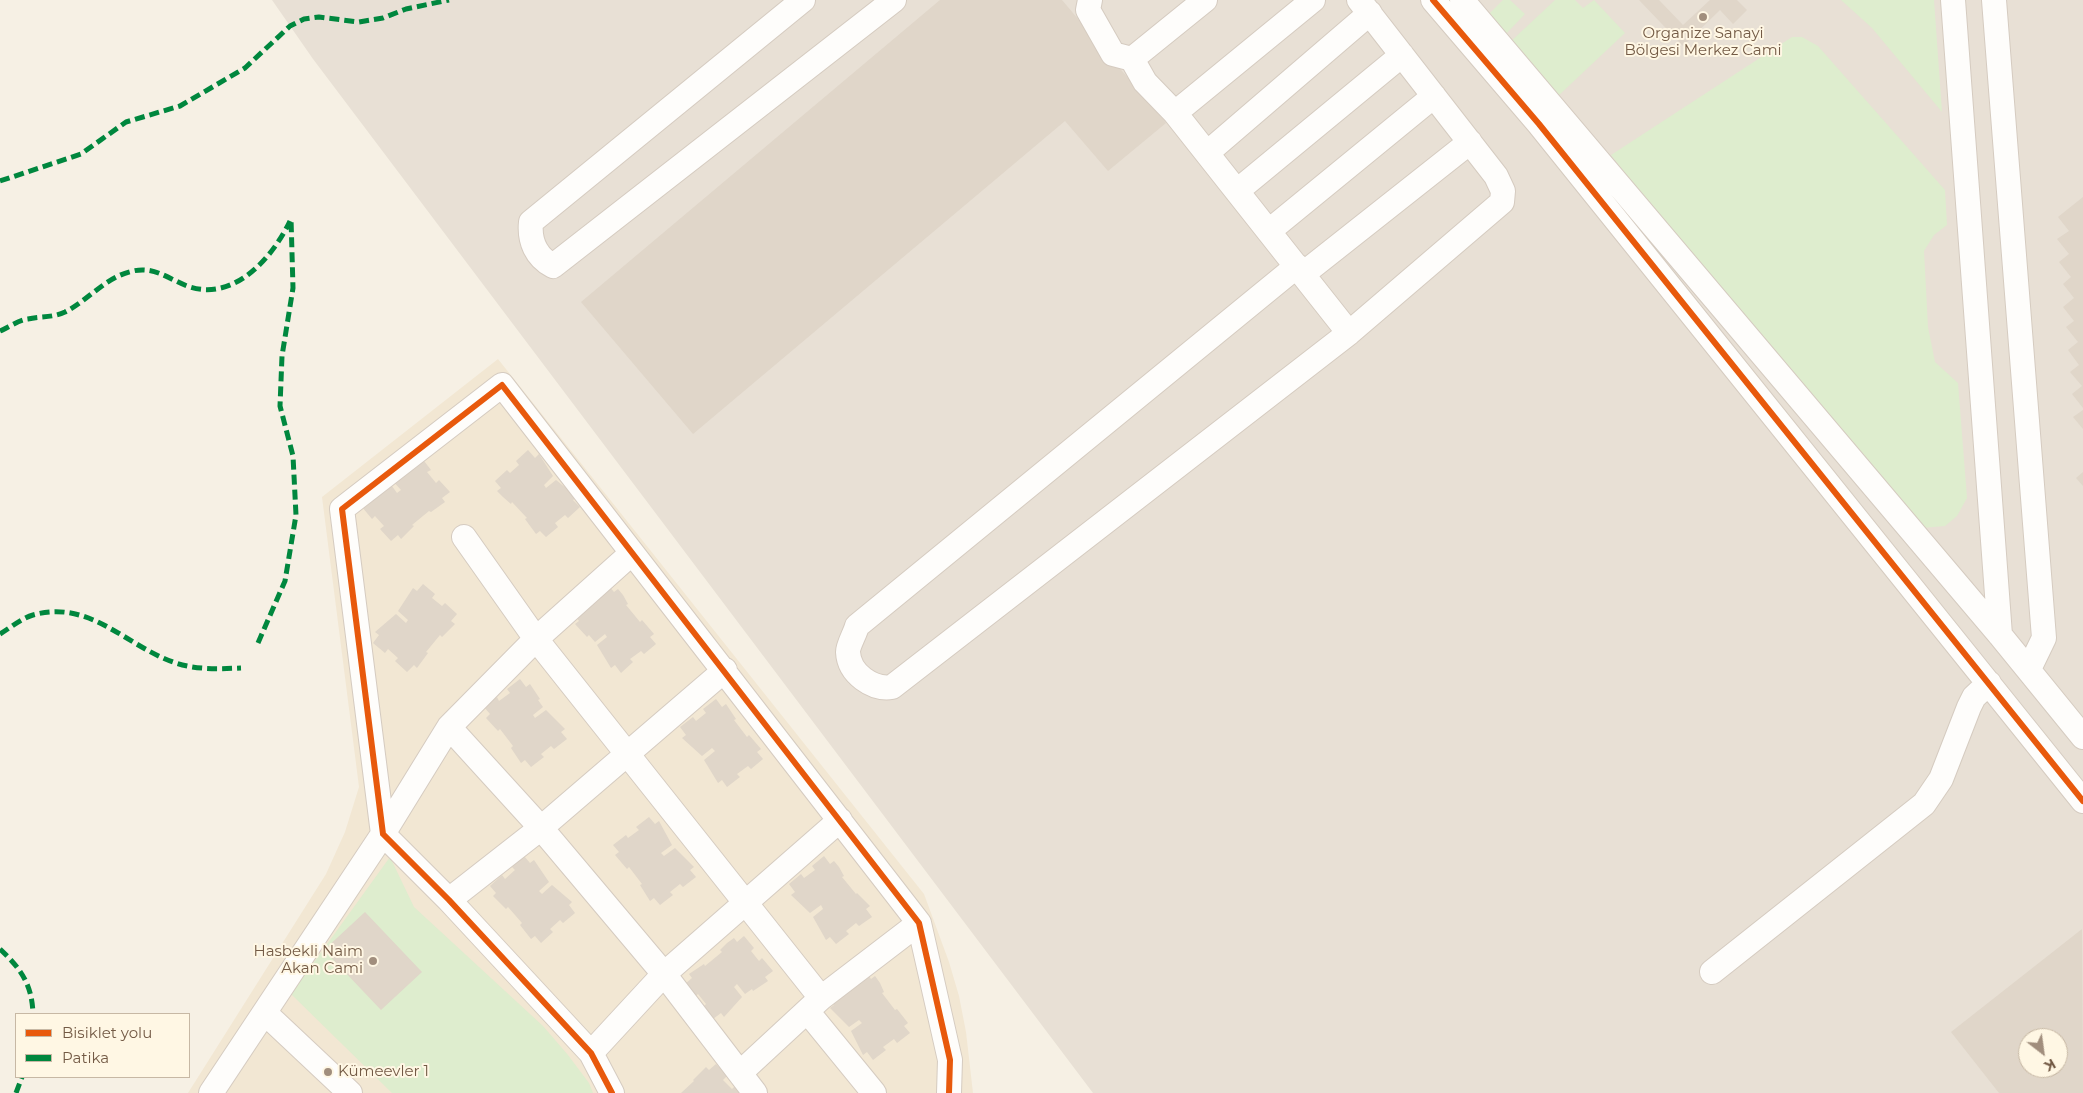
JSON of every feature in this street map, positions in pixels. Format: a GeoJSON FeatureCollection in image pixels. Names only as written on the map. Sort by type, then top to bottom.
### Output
{"type":"FeatureCollection","features":[{"type":"Feature","properties":{"kind":"street"},"geometry":{"type":"LineString","coordinates":[[803,0],[531,222],[532,240],[542,260],[553,266],[894,0]]}},
{"type":"Feature","properties":{"kind":"street"},"geometry":{"type":"LineString","coordinates":[[1132,59],[1205,0]]}},
{"type":"Feature","properties":{"kind":"street"},"geometry":{"type":"LineString","coordinates":[[1175,113],[1313,0]]}},
{"type":"Feature","properties":{"kind":"street"},"geometry":{"type":"LineString","coordinates":[[1433,0],[1539,124],[2083,802]]}},
{"type":"Feature","properties":{"kind":"street"},"geometry":{"type":"LineString","coordinates":[[1462,0],[2029,669],[2083,737]]}},
{"type":"Feature","properties":{"kind":"street"},"geometry":{"type":"LineString","coordinates":[[1953,0],[2000,635]]}},
{"type":"Feature","properties":{"kind":"street"},"geometry":{"type":"LineString","coordinates":[[1994,0],[2044,638],[2029,669]]}},
{"type":"Feature","properties":{"kind":"street"},"geometry":{"type":"LineString","coordinates":[[1086,3],[1113,54],[1132,59],[1145,82],[1175,113],[1349,332]]}},
{"type":"Feature","properties":{"kind":"street"},"geometry":{"type":"LineString","coordinates":[[1207,153],[1364,7],[1470,142],[1496,176],[1503,191],[1502,202],[1349,332],[892,687],[883,689],[870,684],[851,664],[848,651],[857,626],[1300,270],[1470,142]]}},
{"type":"Feature","properties":{"kind":"street"},"geometry":{"type":"LineString","coordinates":[[1237,191],[1402,55]]}},
{"type":"Feature","properties":{"kind":"street"},"geometry":{"type":"LineString","coordinates":[[1269,231],[1434,96]]}},
{"type":"Feature","properties":{"kind":"street"},"geometry":{"type":"LineString","coordinates":[[612,1093],[591,1053],[449,900],[383,834],[342,509],[502,385],[725,670],[918,923],[950,1060],[949,1093]]}},
{"type":"Feature","properties":{"kind":"street"},"geometry":{"type":"LineString","coordinates":[[464,537],[536,639],[627,755],[746,901],[874,1093]]}},
{"type":"Feature","properties":{"kind":"street"},"geometry":{"type":"LineString","coordinates":[[213,1092],[383,834],[449,727],[536,639],[632,553]]}},
{"type":"Feature","properties":{"kind":"street"},"geometry":{"type":"LineString","coordinates":[[449,900],[541,828],[725,670]]}},
{"type":"Feature","properties":{"kind":"street"},"geometry":{"type":"LineString","coordinates":[[1712,972],[1924,804],[1941,779],[1974,697],[1989,683]]}},
{"type":"Feature","properties":{"kind":"street"},"geometry":{"type":"LineString","coordinates":[[449,727],[541,828],[664,974],[742,1072],[755,1093]]}},
{"type":"Feature","properties":{"kind":"street"},"geometry":{"type":"LineString","coordinates":[[591,1053],[664,974],[840,820]]}},
{"type":"Feature","properties":{"kind":"street"},"geometry":{"type":"LineString","coordinates":[[742,1072],[814,1005],[918,923]]}},
{"type":"Feature","properties":{"kind":"street"},"geometry":{"type":"LineString","coordinates":[[266,1014],[346,1092]]}},
{"type":"Feature","properties":{"kind":"shaded area"},"geometry":{"type":"Polygon","coordinates":[[[272,0],[2083,0],[2083,1093],[1093,1093],[313,59],[272,0]]]}},
{"type":"Feature","properties":{"kind":"shaded area"},"geometry":{"type":"Polygon","coordinates":[[[498,359],[924,894],[949,962],[959,996],[966,1032],[973,1093],[188,1093],[326,874],[345,832],[359,787],[322,497],[498,359]]]}},
{"type":"Feature","properties":{"kind":"green space"},"geometry":{"type":"Polygon","coordinates":[[[1503,0],[1510,0],[1525,14],[1505,35],[1486,17],[1503,0]]]}},
{"type":"Feature","properties":{"kind":"green space"},"geometry":{"type":"Polygon","coordinates":[[[1555,0],[1575,0],[1583,8],[1594,0],[1625,33],[1557,97],[1508,44],[1555,0]]]}},
{"type":"Feature","properties":{"kind":"green space"},"geometry":{"type":"Polygon","coordinates":[[[1841,0],[1934,0],[1942,112],[1872,28],[1841,0]]]}},
{"type":"Feature","properties":{"kind":"green space"},"geometry":{"type":"Polygon","coordinates":[[[1792,37],[1802,37],[1818,46],[1945,190],[1947,225],[1934,235],[1924,251],[1928,327],[1935,362],[1958,383],[1967,498],[1957,516],[1945,526],[1922,528],[1684,249],[1611,155],[1792,37]]]}},
{"type":"Feature","properties":{"kind":"green space"},"geometry":{"type":"Polygon","coordinates":[[[390,857],[414,907],[543,1026],[589,1083],[593,1093],[392,1093],[291,994],[390,857]]]}},
{"type":"Feature","properties":{"kind":"building"},"geometry":{"type":"Polygon","coordinates":[[[940,0],[1062,0],[1166,123],[1108,171],[1065,121],[693,434],[581,302],[940,0]]]}},
{"type":"Feature","properties":{"kind":"building","name":"Organize Sanayi Bölgesi Merkez Cami"},"geometry":{"type":"Polygon","coordinates":[[[1639,0],[1659,0],[1683,25],[1710,0],[1737,0],[1747,10],[1733,24],[1720,10],[1683,46],[1639,0]]]}},
{"type":"Feature","properties":{"kind":"building"},"geometry":{"type":"Polygon","coordinates":[[[2083,197],[2083,408],[2072,394],[2082,386],[2070,372],[2079,365],[2068,350],[2078,342],[2066,327],[2074,321],[2063,307],[2074,298],[2063,284],[2071,277],[2059,262],[2069,254],[2057,239],[2069,231],[2058,217],[2083,197]]]}},
{"type":"Feature","properties":{"kind":"building"},"geometry":{"type":"Polygon","coordinates":[[[2083,410],[2083,429],[2073,417],[2083,410]]]}},
{"type":"Feature","properties":{"kind":"building"},"geometry":{"type":"Polygon","coordinates":[[[528,450],[535,458],[539,454],[553,476],[544,485],[546,488],[556,480],[577,497],[573,500],[580,507],[568,518],[565,515],[555,523],[558,527],[546,537],[540,531],[536,534],[525,519],[527,518],[512,502],[511,504],[497,491],[501,488],[495,481],[507,470],[510,473],[519,465],[516,461],[528,450]]]}},
{"type":"Feature","properties":{"kind":"building"},"geometry":{"type":"Polygon","coordinates":[[[421,457],[431,470],[427,472],[436,483],[439,480],[450,492],[442,498],[445,502],[431,512],[429,511],[412,525],[414,526],[401,539],[398,535],[391,541],[380,529],[384,526],[375,516],[372,519],[362,507],[389,482],[397,493],[401,490],[392,480],[421,457]]]}},
{"type":"Feature","properties":{"kind":"building"},"geometry":{"type":"Polygon","coordinates":[[[2083,472],[2083,486],[2076,478],[2083,472]]]}},
{"type":"Feature","properties":{"kind":"building"},"geometry":{"type":"Polygon","coordinates":[[[423,584],[435,594],[432,598],[442,606],[445,603],[457,614],[451,621],[455,624],[442,637],[440,635],[426,652],[428,653],[417,668],[414,665],[407,672],[395,661],[398,658],[388,649],[385,653],[373,643],[379,635],[375,632],[396,614],[406,623],[408,620],[398,611],[413,588],[417,591],[423,584]]]}},
{"type":"Feature","properties":{"kind":"building"},"geometry":{"type":"Polygon","coordinates":[[[608,585],[614,592],[618,589],[623,595],[628,604],[626,605],[640,622],[642,620],[654,634],[650,637],[656,644],[644,654],[641,651],[630,659],[633,662],[621,673],[615,665],[611,668],[597,645],[607,637],[605,634],[595,642],[589,635],[587,637],[575,624],[579,621],[573,613],[608,585]]]}},
{"type":"Feature","properties":{"kind":"building"},"geometry":{"type":"Polygon","coordinates":[[[520,679],[526,687],[530,684],[540,699],[538,700],[543,707],[533,715],[535,718],[546,710],[565,729],[561,732],[567,739],[554,749],[551,746],[541,754],[544,757],[531,767],[525,760],[521,763],[511,748],[513,746],[500,729],[498,731],[486,718],[490,714],[484,707],[497,697],[499,701],[510,693],[507,689],[520,679]]]}},
{"type":"Feature","properties":{"kind":"building"},"geometry":{"type":"Polygon","coordinates":[[[716,699],[722,707],[726,704],[736,719],[734,720],[747,737],[749,735],[761,749],[757,752],[763,759],[751,769],[748,766],[737,774],[740,777],[727,787],[722,780],[718,783],[704,760],[715,751],[712,748],[702,756],[682,738],[686,735],[680,727],[693,717],[696,721],[706,713],[703,709],[716,699]]]}},
{"type":"Feature","properties":{"kind":"building"},"geometry":{"type":"Polygon","coordinates":[[[649,817],[655,824],[659,821],[672,845],[661,853],[664,856],[675,848],[694,867],[690,870],[696,877],[683,887],[680,884],[670,892],[673,895],[660,905],[654,898],[650,901],[640,885],[642,884],[629,867],[627,869],[615,855],[619,852],[613,845],[626,835],[628,838],[639,830],[636,827],[649,817]]]}},
{"type":"Feature","properties":{"kind":"building"},"geometry":{"type":"Polygon","coordinates":[[[524,856],[530,863],[534,860],[549,882],[539,891],[542,894],[552,885],[572,902],[569,905],[575,913],[563,923],[560,920],[550,929],[553,932],[541,943],[535,936],[531,939],[520,925],[522,923],[508,907],[506,909],[493,896],[496,893],[490,886],[502,875],[505,879],[515,870],[512,867],[524,856]]]}},
{"type":"Feature","properties":{"kind":"building"},"geometry":{"type":"Polygon","coordinates":[[[824,856],[830,864],[834,861],[844,876],[842,877],[856,894],[870,906],[866,909],[872,917],[859,926],[856,923],[846,931],[849,934],[836,944],[830,937],[826,940],[813,917],[823,909],[821,905],[810,913],[791,895],[795,892],[789,884],[801,874],[804,878],[815,870],[812,866],[824,856]]]}},
{"type":"Feature","properties":{"kind":"building","name":"Hasbekli Naim Akan Cami"},"geometry":{"type":"Polygon","coordinates":[[[365,912],[422,972],[381,1010],[324,950],[365,912]]]}},
{"type":"Feature","properties":{"kind":"building"},"geometry":{"type":"Polygon","coordinates":[[[2082,929],[2083,1093],[1999,1093],[1951,1032],[2082,929]]]}},
{"type":"Feature","properties":{"kind":"building"},"geometry":{"type":"Polygon","coordinates":[[[744,936],[754,948],[751,951],[759,961],[762,958],[773,971],[765,977],[768,981],[745,994],[737,984],[734,987],[742,997],[724,1017],[721,1013],[713,1019],[703,1007],[706,1004],[698,994],[695,997],[685,984],[692,978],[689,974],[704,964],[705,966],[722,952],[720,950],[727,943],[734,938],[737,942],[744,936]]]}},
{"type":"Feature","properties":{"kind":"building"},"geometry":{"type":"Polygon","coordinates":[[[866,971],[871,979],[875,976],[880,983],[884,992],[882,993],[908,1023],[904,1026],[910,1033],[897,1043],[894,1039],[883,1047],[886,1050],[873,1060],[867,1052],[863,1055],[851,1031],[862,1023],[859,1020],[849,1027],[830,1008],[834,1005],[828,997],[866,971]]]}},
{"type":"Feature","properties":{"kind":"building"},"geometry":{"type":"Polygon","coordinates":[[[716,1064],[727,1076],[723,1080],[732,1089],[735,1086],[741,1093],[681,1093],[706,1067],[709,1070],[716,1064]]]}},
{"type":"Feature","properties":{"kind":"marked path"},"geometry":{"type":"LineString","coordinates":[[0,181],[81,154],[126,122],[180,106],[245,68],[290,26],[304,19],[319,17],[359,22],[383,18],[406,9],[449,0]]}},
{"type":"Feature","properties":{"kind":"marked path"},"geometry":{"type":"LineString","coordinates":[[258,643],[285,581],[296,515],[293,456],[280,406],[282,356],[293,288],[291,218]]}},
{"type":"Feature","properties":{"kind":"marked path"},"geometry":{"type":"LineString","coordinates":[[0,331],[18,322],[65,312],[114,278],[133,271],[148,270],[187,286],[204,290],[221,288],[236,282],[262,262],[283,235],[290,221]]}},
{"type":"Feature","properties":{"kind":"marked path"},"geometry":{"type":"LineString","coordinates":[[0,634],[29,616],[53,612],[72,613],[106,626],[156,654],[181,665],[215,669],[241,668]]}},
{"type":"Feature","properties":{"kind":"marked path"},"geometry":{"type":"LineString","coordinates":[[0,949],[14,963],[24,978],[28,986],[33,1013]]}},
{"type":"Feature","properties":{"kind":"marked path"},"geometry":{"type":"LineString","coordinates":[[16,1093],[22,1078]]}},
{"type":"Feature","properties":{"kind":"cycle path"},"geometry":{"type":"LineString","coordinates":[[1433,0],[1539,124],[2083,801]]}},
{"type":"Feature","properties":{"kind":"cycle path"},"geometry":{"type":"LineString","coordinates":[[612,1093],[591,1053],[449,900],[383,834],[342,509],[502,385],[919,923],[950,1060],[949,1093]]}},
{"type":"Feature","properties":{"kind":"place","name":"Organize Sanayi Bölgesi Merkez Cami"},"geometry":{"type":"Point","coordinates":[1703,17]}},
{"type":"Feature","properties":{"kind":"place","name":"Hasbekli Naim Akan Cami"},"geometry":{"type":"Point","coordinates":[373,961]}},
{"type":"Feature","properties":{"kind":"place","name":"Kümeevler 1"},"geometry":{"type":"Point","coordinates":[328,1072]}}]}
